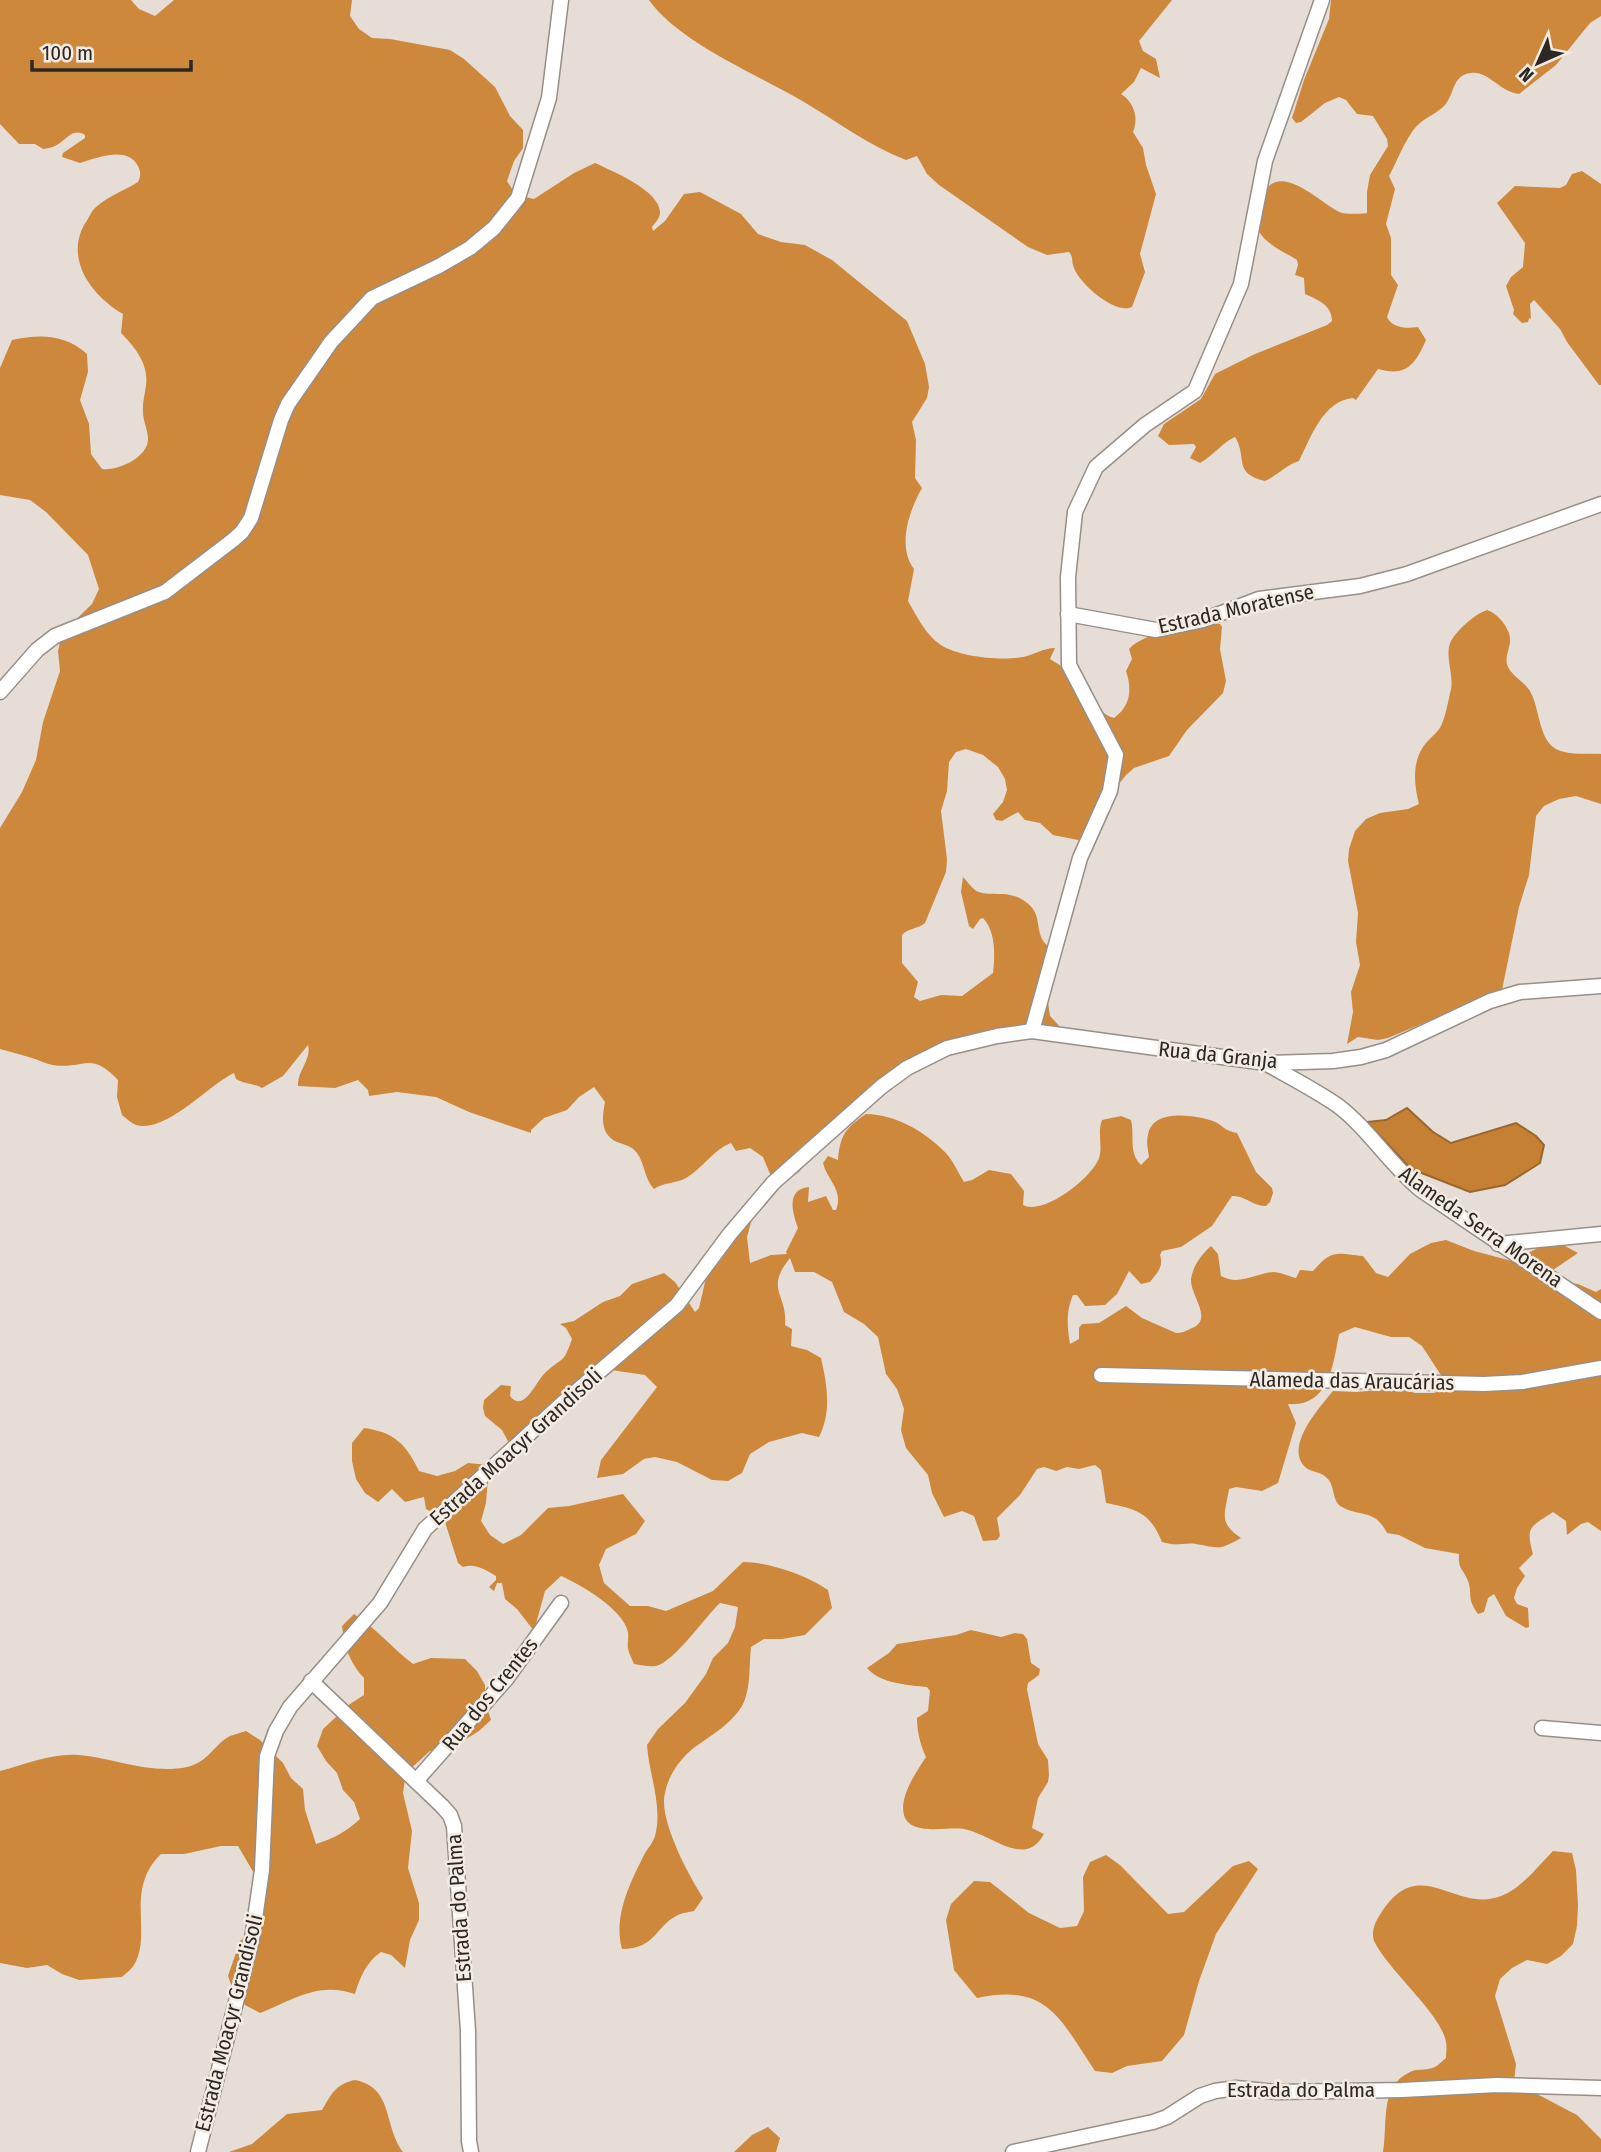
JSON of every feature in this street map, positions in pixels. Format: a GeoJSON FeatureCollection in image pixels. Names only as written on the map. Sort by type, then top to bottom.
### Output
{"type":"FeatureCollection","features":[{"type":"Feature","properties":{"kind":"street"},"geometry":{"type":"LineString","coordinates":[[0,692],[45,642],[165,592],[242,532],[251,518],[288,404],[331,342],[372,298],[457,257],[494,228],[513,205],[522,190],[548,98],[561,0]]}},
{"type":"Feature","properties":{"kind":"street"},"geometry":{"type":"LineString","coordinates":[[1032,1031],[1080,858],[1110,791],[1116,755],[1069,665],[1068,577],[1075,512],[1096,467],[1144,425],[1195,391],[1241,284],[1265,161],[1322,0]]}},
{"type":"Feature","properties":{"kind":"street","name":"Estrada Moratense"},"geometry":{"type":"LineString","coordinates":[[1069,614],[1156,630],[1203,620],[1259,599],[1360,586],[1407,573],[1601,504]]}},
{"type":"Feature","properties":{"kind":"street","name":"Rua da Granja"},"geometry":{"type":"LineString","coordinates":[[1032,1031],[1266,1063],[1333,1061],[1386,1050],[1490,1001],[1520,992],[1601,986]]}},
{"type":"Feature","properties":{"kind":"street","name":"Estrada Moacyr Grandisoli"},"geometry":{"type":"LineString","coordinates":[[198,2152],[253,1939],[262,1870],[267,1756],[276,1731],[290,1707],[380,1602],[425,1529],[565,1401],[677,1305],[729,1235],[782,1175],[881,1087],[907,1068],[947,1048],[1032,1031]]}},
{"type":"Feature","properties":{"kind":"street","name":"Alameda Serra Morena"},"geometry":{"type":"LineString","coordinates":[[1266,1063],[1338,1105],[1404,1177],[1498,1244],[1601,1312]]}},
{"type":"Feature","properties":{"kind":"street"},"geometry":{"type":"LineString","coordinates":[[1498,1244],[1601,1234]]}},
{"type":"Feature","properties":{"kind":"street","name":"Alameda das Araucárias"},"geometry":{"type":"LineString","coordinates":[[1101,1375],[1484,1384],[1522,1382],[1601,1368]]}},
{"type":"Feature","properties":{"kind":"street","name":"Rua dos Crentes"},"geometry":{"type":"LineString","coordinates":[[415,1781],[435,1762],[507,1678],[561,1603]]}},
{"type":"Feature","properties":{"kind":"street","name":"Estrada do Palma"},"geometry":{"type":"LineString","coordinates":[[311,1681],[450,1815],[454,1826],[468,2031],[468,2130],[471,2152]]}},
{"type":"Feature","properties":{"kind":"street"},"geometry":{"type":"LineString","coordinates":[[1542,1728],[1601,1733]]}},
{"type":"Feature","properties":{"kind":"street","name":"Estrada do Palma"},"geometry":{"type":"LineString","coordinates":[[1013,2152],[1153,2122],[1167,2117],[1200,2096],[1236,2088],[1277,2092],[1497,2085],[1601,2088]]}},
{"type":"Feature","properties":{"kind":"shaded area"},"geometry":{"type":"Polygon","coordinates":[[[0,0],[131,0],[139,9],[155,16],[174,0],[352,0],[350,16],[359,29],[372,38],[450,50],[495,87],[510,116],[523,130],[523,148],[514,161],[507,181],[516,195],[534,199],[595,163],[634,183],[653,197],[660,213],[652,227],[653,231],[665,221],[684,194],[700,192],[741,214],[758,234],[781,242],[805,245],[832,260],[907,321],[925,364],[929,387],[927,398],[912,422],[916,440],[915,478],[922,488],[907,529],[906,550],[914,569],[908,601],[926,631],[941,645],[969,655],[1004,659],[1055,648],[1050,659],[1079,679],[1098,707],[1114,718],[1124,708],[1129,697],[1126,671],[1132,659],[1129,649],[1147,637],[1159,633],[1198,625],[1220,624],[1220,649],[1226,681],[1223,693],[1187,730],[1169,756],[1134,768],[1126,775],[1105,802],[1086,846],[1078,840],[1053,835],[1040,823],[1025,820],[1018,812],[1002,821],[996,820],[993,814],[1003,802],[1007,790],[1005,779],[998,767],[983,755],[966,749],[956,752],[949,762],[947,791],[941,811],[946,872],[925,923],[902,935],[902,963],[918,982],[914,997],[920,1001],[941,995],[962,996],[993,973],[994,951],[990,930],[983,918],[973,929],[969,926],[961,892],[963,877],[973,889],[1017,897],[1033,909],[1042,939],[1053,952],[1048,1002],[1050,1016],[1062,1029],[932,1058],[853,1107],[799,1172],[784,1182],[773,1181],[763,1157],[750,1148],[736,1151],[731,1143],[686,1178],[654,1189],[640,1157],[628,1146],[611,1139],[605,1130],[605,1102],[594,1087],[579,1097],[567,1110],[544,1118],[531,1133],[469,1112],[436,1097],[397,1092],[369,1096],[368,1090],[358,1080],[335,1088],[298,1086],[308,1055],[308,1045],[283,1076],[262,1088],[236,1079],[234,1073],[174,1115],[148,1126],[136,1125],[122,1115],[117,1097],[118,1080],[100,1066],[93,1063],[53,1065],[0,1049],[0,828],[22,792],[36,760],[43,722],[60,671],[58,651],[62,633],[92,604],[99,589],[88,555],[46,512],[30,500],[0,495],[0,368],[12,340],[52,337],[79,347],[87,354],[88,372],[80,400],[89,424],[91,454],[102,469],[116,468],[131,462],[143,452],[148,439],[143,415],[146,377],[143,363],[121,333],[123,314],[92,287],[80,264],[78,251],[84,225],[96,207],[138,182],[140,170],[127,156],[102,156],[80,163],[62,157],[63,153],[85,138],[85,135],[80,133],[43,149],[35,144],[19,144],[0,124],[0,0]]]}},
{"type":"Feature","properties":{"kind":"shaded area"},"geometry":{"type":"Polygon","coordinates":[[[649,0],[1172,0],[1139,41],[1143,51],[1156,59],[1160,78],[1141,68],[1134,82],[1121,94],[1129,101],[1134,111],[1133,132],[1143,148],[1156,194],[1140,254],[1145,272],[1132,307],[1117,307],[1099,296],[1078,275],[1069,252],[1047,255],[1028,247],[939,185],[927,174],[917,156],[906,160],[879,148],[804,102],[721,57],[662,16],[649,0]]]}},
{"type":"Feature","properties":{"kind":"shaded area"},"geometry":{"type":"Polygon","coordinates":[[[1331,0],[1601,0],[1601,16],[1590,23],[1556,65],[1519,94],[1477,73],[1460,77],[1445,105],[1422,122],[1406,141],[1389,176],[1395,189],[1386,224],[1391,238],[1391,275],[1398,285],[1387,317],[1400,327],[1418,327],[1426,340],[1418,356],[1408,367],[1396,371],[1378,369],[1356,400],[1353,398],[1343,401],[1326,413],[1313,431],[1299,461],[1265,481],[1248,474],[1244,469],[1235,437],[1200,463],[1190,458],[1196,447],[1194,444],[1169,445],[1158,436],[1164,424],[1201,399],[1215,374],[1332,321],[1327,307],[1305,294],[1304,278],[1295,275],[1297,260],[1262,236],[1257,219],[1261,199],[1268,187],[1278,182],[1288,182],[1300,187],[1342,213],[1367,213],[1370,175],[1388,146],[1387,139],[1373,116],[1357,114],[1346,100],[1339,97],[1325,103],[1301,122],[1296,123],[1292,118],[1329,19],[1331,0]]]}},
{"type":"Feature","properties":{"kind":"shaded area"},"geometry":{"type":"Polygon","coordinates":[[[1582,171],[1601,184],[1601,385],[1560,329],[1534,300],[1530,304],[1531,319],[1529,318],[1528,322],[1522,323],[1513,314],[1506,286],[1511,277],[1523,267],[1525,243],[1497,203],[1515,186],[1560,188],[1566,185],[1572,174],[1582,171]]]}},
{"type":"Feature","properties":{"kind":"shaded area"},"geometry":{"type":"Polygon","coordinates":[[[1487,610],[1498,617],[1507,629],[1510,641],[1507,664],[1531,693],[1548,742],[1563,752],[1601,754],[1601,804],[1576,796],[1559,799],[1544,806],[1536,816],[1529,875],[1519,907],[1502,990],[1388,1038],[1378,1040],[1358,1037],[1347,1044],[1353,1012],[1351,992],[1360,965],[1356,942],[1358,913],[1348,861],[1349,849],[1355,831],[1366,819],[1419,804],[1415,782],[1419,754],[1443,722],[1451,689],[1449,646],[1467,622],[1487,610]]]}},
{"type":"Feature","properties":{"kind":"shaded area"},"geometry":{"type":"Polygon","coordinates":[[[1407,1108],[1433,1132],[1451,1143],[1516,1123],[1536,1136],[1544,1145],[1540,1163],[1505,1185],[1470,1192],[1411,1169],[1367,1122],[1386,1120],[1407,1108]]]}},
{"type":"Feature","properties":{"kind":"shaded area"},"geometry":{"type":"Polygon","coordinates":[[[866,1114],[899,1121],[929,1138],[949,1156],[964,1182],[989,1170],[1011,1174],[1024,1191],[1023,1205],[1032,1207],[1066,1193],[1095,1166],[1100,1153],[1102,1120],[1121,1116],[1131,1120],[1133,1149],[1141,1165],[1149,1157],[1147,1140],[1151,1126],[1166,1117],[1205,1119],[1237,1133],[1256,1172],[1272,1188],[1270,1202],[1261,1206],[1232,1196],[1212,1226],[1181,1247],[1162,1251],[1160,1266],[1150,1282],[1141,1284],[1129,1271],[1117,1294],[1105,1305],[1085,1306],[1077,1295],[1073,1295],[1068,1319],[1070,1344],[1079,1339],[1079,1328],[1082,1324],[1099,1323],[1126,1306],[1142,1318],[1176,1333],[1198,1324],[1201,1313],[1191,1279],[1198,1261],[1211,1246],[1218,1254],[1221,1276],[1234,1280],[1273,1272],[1296,1278],[1300,1270],[1313,1271],[1325,1259],[1335,1254],[1363,1256],[1376,1273],[1388,1277],[1410,1254],[1431,1243],[1446,1240],[1512,1261],[1554,1240],[1578,1253],[1550,1272],[1555,1281],[1578,1284],[1596,1292],[1601,1289],[1601,1531],[1588,1522],[1567,1535],[1566,1521],[1553,1512],[1532,1528],[1530,1538],[1533,1554],[1519,1568],[1525,1576],[1514,1598],[1517,1604],[1528,1608],[1529,1627],[1526,1628],[1506,1616],[1494,1594],[1488,1598],[1484,1612],[1478,1614],[1471,1600],[1468,1581],[1460,1566],[1459,1554],[1425,1548],[1399,1535],[1387,1533],[1372,1517],[1339,1505],[1328,1479],[1305,1467],[1299,1449],[1306,1427],[1333,1391],[1357,1392],[1397,1388],[1415,1393],[1433,1393],[1450,1389],[1422,1346],[1409,1337],[1391,1337],[1355,1327],[1339,1334],[1331,1371],[1321,1392],[1302,1403],[1288,1404],[1296,1423],[1278,1483],[1262,1491],[1236,1487],[1229,1489],[1226,1522],[1241,1538],[1219,1547],[1162,1542],[1147,1518],[1126,1507],[1106,1503],[1101,1470],[1095,1465],[1079,1469],[1067,1467],[1056,1471],[1044,1467],[1037,1469],[1020,1495],[997,1518],[1000,1536],[997,1540],[983,1541],[974,1516],[962,1511],[944,1517],[932,1493],[928,1475],[906,1448],[901,1430],[904,1409],[897,1389],[886,1374],[878,1337],[864,1324],[844,1312],[832,1282],[814,1272],[795,1272],[790,1258],[779,1278],[779,1292],[785,1325],[792,1329],[791,1346],[807,1350],[821,1358],[827,1408],[819,1437],[802,1433],[769,1442],[750,1454],[742,1473],[728,1481],[712,1480],[677,1462],[655,1457],[644,1459],[623,1474],[597,1478],[601,1460],[657,1387],[645,1375],[611,1370],[509,1443],[502,1430],[485,1416],[484,1400],[501,1385],[511,1386],[510,1396],[515,1401],[525,1399],[545,1373],[564,1357],[572,1339],[566,1328],[560,1324],[574,1321],[603,1302],[620,1296],[632,1284],[664,1273],[675,1282],[695,1312],[699,1308],[705,1282],[716,1259],[752,1219],[747,1237],[750,1263],[771,1255],[787,1254],[798,1228],[793,1209],[794,1197],[797,1192],[809,1187],[808,1202],[826,1196],[833,1210],[836,1210],[838,1197],[823,1163],[828,1156],[838,1160],[845,1133],[866,1114]]]}},
{"type":"Feature","properties":{"kind":"shaded area"},"geometry":{"type":"Polygon","coordinates":[[[364,1428],[391,1436],[398,1441],[409,1453],[419,1471],[437,1476],[455,1471],[468,1463],[489,1465],[486,1503],[481,1521],[490,1535],[503,1544],[521,1535],[548,1508],[623,1494],[645,1521],[636,1534],[606,1549],[599,1565],[604,1583],[630,1606],[648,1606],[666,1611],[713,1591],[743,1562],[787,1570],[828,1590],[832,1608],[805,1635],[764,1639],[751,1647],[748,1685],[742,1706],[724,1726],[685,1756],[671,1776],[665,1793],[666,1817],[683,1862],[703,1898],[694,1911],[680,1914],[670,1920],[642,1945],[622,1949],[620,1925],[624,1900],[654,1839],[657,1825],[657,1802],[647,1745],[658,1729],[685,1703],[706,1674],[713,1658],[728,1643],[735,1627],[738,1607],[720,1603],[664,1662],[656,1666],[634,1664],[628,1649],[625,1623],[590,1592],[561,1576],[545,1591],[534,1631],[517,1609],[505,1599],[502,1583],[497,1583],[494,1591],[489,1587],[496,1580],[496,1576],[480,1568],[463,1567],[458,1563],[445,1522],[426,1509],[424,1497],[405,1502],[392,1489],[378,1502],[365,1493],[356,1479],[352,1461],[352,1443],[364,1428]]]}},
{"type":"Feature","properties":{"kind":"shaded area"},"geometry":{"type":"Polygon","coordinates":[[[354,1614],[413,1664],[431,1658],[465,1659],[477,1671],[485,1685],[485,1702],[491,1720],[447,1751],[430,1751],[406,1773],[403,1793],[412,1831],[408,1868],[419,1903],[419,1920],[410,1940],[405,1968],[391,1955],[381,1952],[364,1971],[355,1994],[317,1991],[260,2013],[245,2005],[234,1993],[228,1976],[240,1941],[255,1927],[255,1875],[238,1846],[221,1846],[184,1854],[161,1854],[150,1868],[144,1882],[139,1953],[133,1967],[122,1977],[79,1980],[47,1965],[27,1968],[0,1963],[0,1771],[49,1757],[69,1755],[160,1769],[187,1767],[201,1761],[230,1736],[246,1731],[260,1740],[283,1763],[291,1778],[303,1789],[305,1810],[316,1844],[340,1834],[360,1819],[354,1802],[343,1790],[337,1773],[317,1746],[323,1729],[364,1695],[364,1678],[348,1654],[342,1626],[354,1614]]]}},
{"type":"Feature","properties":{"kind":"shaded area"},"geometry":{"type":"Polygon","coordinates":[[[971,1630],[1001,1637],[1023,1634],[1027,1639],[1031,1663],[1040,1669],[1039,1675],[1028,1683],[1027,1689],[1038,1744],[1048,1760],[1049,1775],[1048,1782],[1038,1798],[1032,1828],[1044,1834],[1028,1849],[1008,1847],[964,1829],[914,1826],[904,1815],[906,1793],[926,1757],[919,1737],[917,1718],[928,1711],[930,1691],[927,1687],[887,1681],[867,1668],[897,1644],[956,1635],[971,1630]]]}},
{"type":"Feature","properties":{"kind":"shaded area"},"geometry":{"type":"Polygon","coordinates":[[[1553,1851],[1572,1853],[1576,1870],[1578,1905],[1573,1944],[1561,1956],[1547,1964],[1527,1960],[1512,1968],[1500,1979],[1495,1996],[1516,2064],[1514,2082],[1577,2115],[1601,2139],[1601,2152],[1383,2152],[1387,2107],[1393,2086],[1410,2072],[1438,2065],[1446,2058],[1446,2042],[1426,2006],[1382,1955],[1375,1943],[1373,1931],[1379,1916],[1395,1895],[1410,1887],[1438,1888],[1468,1898],[1501,1896],[1523,1882],[1553,1851]]]}},
{"type":"Feature","properties":{"kind":"shaded area"},"geometry":{"type":"Polygon","coordinates":[[[1106,1855],[1120,1865],[1168,1914],[1184,1912],[1233,1866],[1249,1861],[1258,1869],[1216,1934],[1184,2035],[1162,2061],[1127,2066],[1112,2073],[1095,2071],[1061,2021],[1050,2009],[1036,2001],[1020,1996],[1001,1995],[977,1998],[954,1970],[946,1920],[951,1904],[974,1881],[990,1882],[1029,1913],[1060,1928],[1077,1926],[1084,1911],[1083,1877],[1090,1862],[1106,1855]]]}},
{"type":"Feature","properties":{"kind":"shaded area"},"geometry":{"type":"Polygon","coordinates":[[[355,2080],[367,2084],[382,2099],[403,2152],[229,2152],[252,2144],[287,2114],[322,2110],[335,2090],[355,2080]]]}},
{"type":"Feature","properties":{"kind":"shaded area"},"geometry":{"type":"Polygon","coordinates":[[[768,2127],[780,2138],[776,2152],[734,2152],[752,2135],[768,2127]]]}}]}
